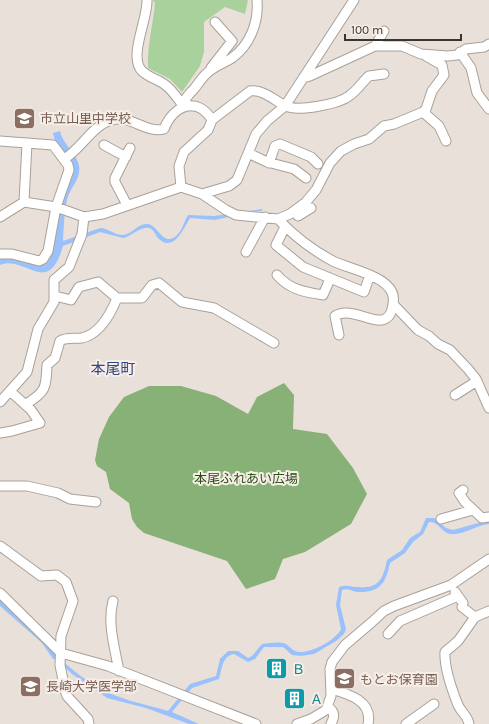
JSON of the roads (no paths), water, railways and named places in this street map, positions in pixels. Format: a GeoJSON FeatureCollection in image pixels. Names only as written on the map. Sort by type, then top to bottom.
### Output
{"type":"FeatureCollection","features":[{"type":"Feature","properties":{"kind":"street"},"geometry":{"type":"LineString","coordinates":[[147,0],[146,15],[137,48],[138,65],[143,72],[165,84],[184,107]]}},
{"type":"Feature","properties":{"kind":"street"},"geometry":{"type":"LineString","coordinates":[[206,73],[240,51],[247,41],[253,32],[257,12],[257,0]]}},
{"type":"Feature","properties":{"kind":"street"},"geometry":{"type":"LineString","coordinates":[[202,194],[229,186],[237,180],[256,134],[285,106],[354,0]]}},
{"type":"Feature","properties":{"kind":"street"},"geometry":{"type":"LineString","coordinates":[[184,107],[184,100],[232,41],[215,22]]}},
{"type":"Feature","properties":{"kind":"street"},"geometry":{"type":"LineString","coordinates":[[375,46],[384,31]]}},
{"type":"Feature","properties":{"kind":"street"},"geometry":{"type":"LineString","coordinates":[[422,54],[448,56],[457,55],[466,48],[484,47],[489,44]]}},
{"type":"Feature","properties":{"kind":"street"},"geometry":{"type":"LineString","coordinates":[[303,78],[375,46],[402,46],[439,63],[444,71],[444,75],[432,91],[426,109],[423,112],[394,124],[384,126],[370,139],[354,144],[341,151],[330,163],[316,190],[305,203],[290,214],[282,223],[276,244],[303,267],[364,292],[370,275]]}},
{"type":"Feature","properties":{"kind":"street"},"geometry":{"type":"LineString","coordinates":[[460,52],[471,68],[477,93],[489,109]]}},
{"type":"Feature","properties":{"kind":"street"},"geometry":{"type":"LineString","coordinates":[[181,187],[179,166],[181,158],[189,146],[208,130],[212,120],[250,91],[260,92],[285,106],[298,107],[327,105],[349,96],[369,76],[384,74]]}},
{"type":"Feature","properties":{"kind":"street"},"geometry":{"type":"LineString","coordinates":[[68,156],[107,121],[116,118],[138,124],[153,132],[164,129],[171,116],[184,107],[190,105],[204,110],[212,120]]}},
{"type":"Feature","properties":{"kind":"street"},"geometry":{"type":"LineString","coordinates":[[423,112],[439,126],[446,141]]}},
{"type":"Feature","properties":{"kind":"street"},"geometry":{"type":"LineString","coordinates":[[0,141],[53,145],[68,156],[69,170],[57,208],[48,251],[43,259],[39,260],[12,254],[0,254]]}},
{"type":"Feature","properties":{"kind":"street"},"geometry":{"type":"LineString","coordinates":[[24,202],[27,143]]}},
{"type":"Feature","properties":{"kind":"street"},"geometry":{"type":"LineString","coordinates":[[269,163],[275,146],[280,144],[310,157],[318,164]]}},
{"type":"Feature","properties":{"kind":"street"},"geometry":{"type":"LineString","coordinates":[[104,146],[126,156]]}},
{"type":"Feature","properties":{"kind":"street"},"geometry":{"type":"LineString","coordinates":[[127,205],[115,182],[115,178],[130,148]]}},
{"type":"Feature","properties":{"kind":"street"},"geometry":{"type":"LineString","coordinates":[[248,153],[269,163],[294,169],[306,178]]}},
{"type":"Feature","properties":{"kind":"street"},"geometry":{"type":"LineString","coordinates":[[0,217],[24,202],[57,208],[84,217],[102,214],[181,187],[202,194],[226,210],[236,214],[265,217],[282,223],[330,260],[370,275],[381,280],[388,286],[393,292],[393,304],[390,315],[383,320],[375,321],[358,315],[337,315],[335,316],[334,321],[339,335]]}},
{"type":"Feature","properties":{"kind":"street"},"geometry":{"type":"LineString","coordinates":[[282,223],[311,208]]}},
{"type":"Feature","properties":{"kind":"street"},"geometry":{"type":"LineString","coordinates":[[0,402],[27,372],[38,329],[54,302],[54,280],[70,267],[82,234],[84,217]]}},
{"type":"Feature","properties":{"kind":"street"},"geometry":{"type":"LineString","coordinates":[[246,252],[265,217]]}},
{"type":"Feature","properties":{"kind":"street"},"geometry":{"type":"LineString","coordinates":[[277,275],[282,281],[296,290],[323,295],[330,279]]}},
{"type":"Feature","properties":{"kind":"street"},"geometry":{"type":"LineString","coordinates":[[55,296],[71,300],[78,287],[98,282],[117,298],[142,298],[152,285],[159,283],[182,302],[214,308],[274,343]]}},
{"type":"Feature","properties":{"kind":"street"},"geometry":{"type":"LineString","coordinates":[[26,404],[40,396],[45,387],[47,365],[55,358],[60,341],[67,338],[83,338],[94,332],[112,309],[117,298]]}},
{"type":"Feature","properties":{"kind":"street"},"geometry":{"type":"LineString","coordinates":[[393,304],[418,330],[429,336],[438,344],[450,350],[477,381],[489,408]]}},
{"type":"Feature","properties":{"kind":"street"},"geometry":{"type":"LineString","coordinates":[[455,395],[477,381]]}},
{"type":"Feature","properties":{"kind":"street"},"geometry":{"type":"LineString","coordinates":[[0,432],[12,431],[40,423],[26,404],[10,391]]}},
{"type":"Feature","properties":{"kind":"street"},"geometry":{"type":"LineString","coordinates":[[0,486],[27,486],[58,493],[70,499],[96,502]]}},
{"type":"Feature","properties":{"kind":"street"},"geometry":{"type":"LineString","coordinates":[[463,490],[459,493],[460,496],[482,518],[489,517]]}},
{"type":"Feature","properties":{"kind":"street"},"geometry":{"type":"LineString","coordinates":[[441,519],[474,510]]}},
{"type":"Feature","properties":{"kind":"street"},"geometry":{"type":"LineString","coordinates":[[0,546],[41,576],[57,575],[66,582],[73,601],[61,636],[61,658],[67,696],[88,719],[90,724]]}},
{"type":"Feature","properties":{"kind":"street"},"geometry":{"type":"LineString","coordinates":[[297,724],[321,714],[328,707],[331,689],[330,669],[332,662],[345,645],[384,611],[451,585],[489,559]]}},
{"type":"Feature","properties":{"kind":"street"},"geometry":{"type":"LineString","coordinates":[[451,585],[463,603],[462,607],[475,617]]}},
{"type":"Feature","properties":{"kind":"street"},"geometry":{"type":"LineString","coordinates":[[2,595],[61,658],[120,671],[256,724]]}},
{"type":"Feature","properties":{"kind":"street"},"geometry":{"type":"LineString","coordinates":[[388,634],[400,621],[458,596]]}},
{"type":"Feature","properties":{"kind":"street"},"geometry":{"type":"LineString","coordinates":[[113,601],[111,608],[112,626],[120,671]]}},
{"type":"Feature","properties":{"kind":"street"},"geometry":{"type":"LineString","coordinates":[[469,724],[468,720],[458,706],[445,659],[445,652],[458,642],[475,617],[489,612]]}},
{"type":"Feature","properties":{"kind":"street"},"geometry":{"type":"LineString","coordinates":[[331,689],[358,699],[363,703],[370,722]]}},
{"type":"Feature","properties":{"kind":"street"},"geometry":{"type":"LineString","coordinates":[[406,724],[434,704]]}},
{"type":"Feature","properties":{"kind":"street"},"geometry":{"type":"LineString","coordinates":[[328,707],[334,714],[331,724]]}},
{"type":"Feature","properties":{"kind":"water"},"geometry":{"type":"Polygon","coordinates":[[[60,131],[64,141],[76,157],[79,166],[78,177],[68,197],[63,241],[100,228],[123,235],[144,224],[152,225],[164,237],[171,239],[180,231],[188,215],[214,216],[262,209],[262,211],[215,220],[190,218],[177,238],[173,242],[168,243],[163,242],[157,237],[153,230],[149,228],[139,230],[123,238],[100,232],[63,246],[57,262],[50,270],[43,272],[9,263],[0,265],[0,257],[10,257],[39,265],[72,165],[55,141],[53,133],[60,131]]]}},
{"type":"Feature","properties":{"kind":"water"},"geometry":{"type":"Polygon","coordinates":[[[426,518],[434,518],[446,528],[453,530],[489,520],[489,524],[464,532],[450,534],[435,523],[429,522],[423,534],[413,542],[405,553],[390,563],[387,576],[381,585],[372,591],[365,592],[357,592],[346,589],[342,590],[340,605],[346,629],[344,634],[336,641],[314,654],[301,656],[292,655],[283,647],[264,647],[255,659],[248,662],[234,654],[227,657],[223,664],[219,679],[192,688],[172,712],[199,724],[189,724],[146,708],[107,698],[72,674],[56,659],[53,659],[42,643],[0,606],[0,597],[64,663],[94,685],[123,698],[168,711],[190,684],[216,676],[220,659],[228,651],[238,651],[248,658],[252,656],[262,644],[274,642],[284,643],[294,650],[304,652],[317,648],[329,641],[341,629],[336,605],[339,587],[365,587],[376,584],[382,577],[387,560],[402,550],[410,538],[420,532],[426,518]]]}},
{"type":"Feature","properties":{"kind":"place","name":"市立山里中学校"},"geometry":{"type":"Point","coordinates":[25,118]}},
{"type":"Feature","properties":{"kind":"place","name":"Ｂ"},"geometry":{"type":"Point","coordinates":[276,669]}},
{"type":"Feature","properties":{"kind":"place","name":"もとお保育園"},"geometry":{"type":"Point","coordinates":[344,679]}},
{"type":"Feature","properties":{"kind":"place","name":"長崎大学医学部"},"geometry":{"type":"Point","coordinates":[30,686]}},
{"type":"Feature","properties":{"kind":"place","name":"Ａ"},"geometry":{"type":"Point","coordinates":[295,699]}},
{"type":"Feature","properties":{"kind":"district","name":"本尾町"},"geometry":{"type":"Point","coordinates":[113,369]}},
{"type":"Feature","properties":{"kind":"park label","name":"本尾ふれあい広場"},"geometry":{"type":"Point","coordinates":[246,478]}}]}
